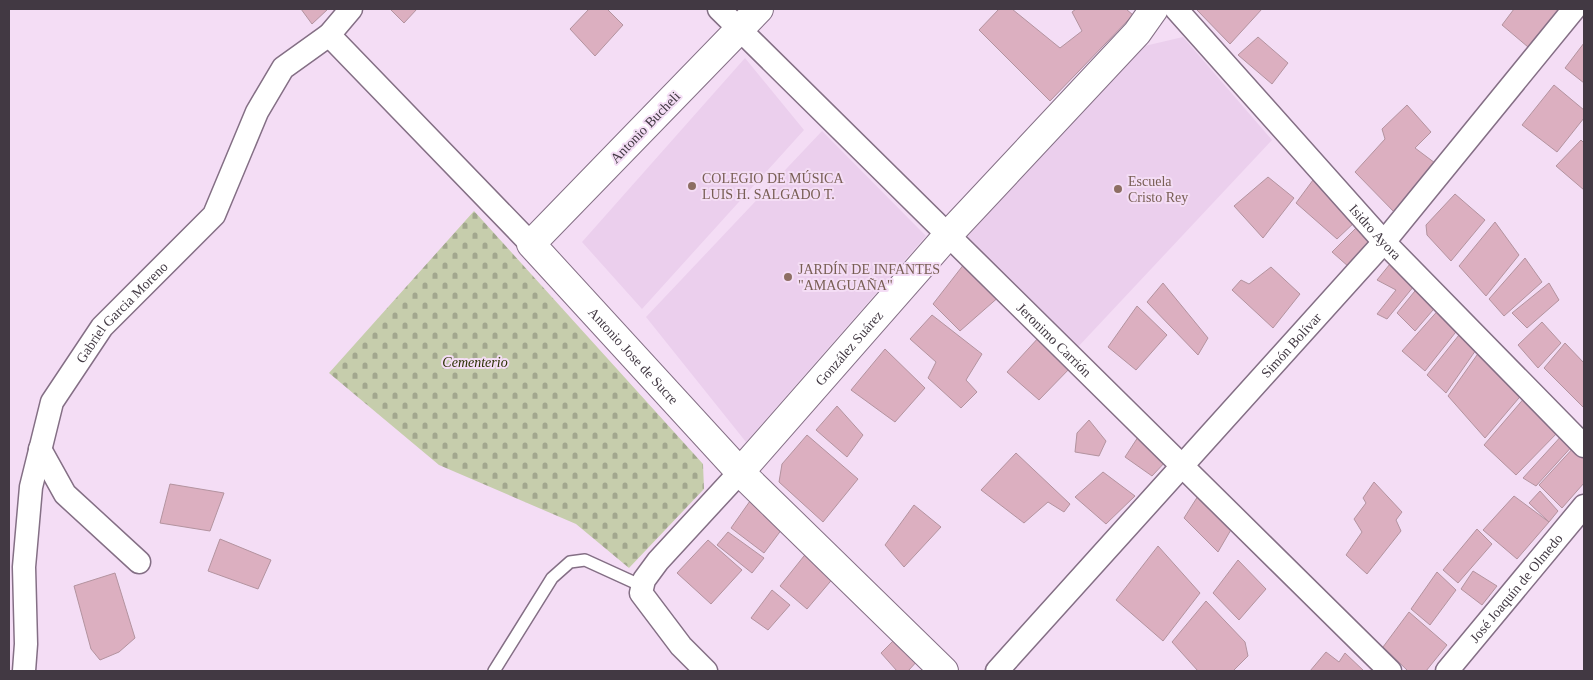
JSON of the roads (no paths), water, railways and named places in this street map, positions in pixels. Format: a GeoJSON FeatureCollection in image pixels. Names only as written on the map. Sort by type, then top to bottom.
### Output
{"type":"FeatureCollection","features":[{"type":"Feature","properties":{"kind":"street","name":"Gabriel Garcia Moreno"},"geometry":{"type":"LineString","coordinates":[[24,671],[26,622],[24,558],[30,487],[52,402],[102,327],[149,277],[214,215],[257,112],[283,68],[329,35],[351,9]]}},
{"type":"Feature","properties":{"kind":"street","name":"Jeronimo Carrión"},"geometry":{"type":"LineString","coordinates":[[719,9],[1390,671]]}},
{"type":"Feature","properties":{"kind":"street","name":"Antonio Bucheli"},"geometry":{"type":"LineString","coordinates":[[531,244],[759,9]]}},
{"type":"Feature","properties":{"kind":"street","name":"González Suárez"},"geometry":{"type":"LineString","coordinates":[[642,586],[644,580],[658,561],[740,472],[948,235],[1137,33],[1154,9]]}},
{"type":"Feature","properties":{"kind":"street","name":"Isidro Ayora"},"geometry":{"type":"LineString","coordinates":[[1176,9],[1384,242],[1584,446]]}},
{"type":"Feature","properties":{"kind":"street","name":"Simón Bolívar"},"geometry":{"type":"LineString","coordinates":[[997,671],[1384,242],[1575,13]]}},
{"type":"Feature","properties":{"kind":"street","name":"Antonio Jose de Sucre"},"geometry":{"type":"LineString","coordinates":[[329,35],[531,244],[740,472],[944,671]]}},
{"type":"Feature","properties":{"kind":"street"},"geometry":{"type":"LineString","coordinates":[[40,449],[65,494],[139,562]]}},
{"type":"Feature","properties":{"kind":"street","name":"José Joaquín de Olmedo"},"geometry":{"type":"LineString","coordinates":[[1447,671],[1584,506]]}},
{"type":"Feature","properties":{"kind":"street"},"geometry":{"type":"LineString","coordinates":[[642,586],[641,593],[681,646],[706,671]]}},
{"type":"Feature","properties":{"kind":"street"},"geometry":{"type":"LineString","coordinates":[[9,600],[26,622]]}},
{"type":"Feature","properties":{"kind":"lane"},"geometry":{"type":"LineString","coordinates":[[494,671],[552,578],[570,562],[585,560],[642,586]]}},
{"type":"Feature","properties":{"kind":"place","name":"COLEGIO DE MÚSICA LUIS H. SALGADO T."},"geometry":{"type":"Point","coordinates":[692,186]}},
{"type":"Feature","properties":{"kind":"place","name":"Escuela Cristo Rey"},"geometry":{"type":"Point","coordinates":[1118,189]}},
{"type":"Feature","properties":{"kind":"place","name":"JARDÍN DE INFANTES \"AMAGUAÑA\""},"geometry":{"type":"Point","coordinates":[788,277]}},
{"type":"Feature","properties":{"kind":"park label","name":"Cementerio"},"geometry":{"type":"Point","coordinates":[475,362]}}]}
